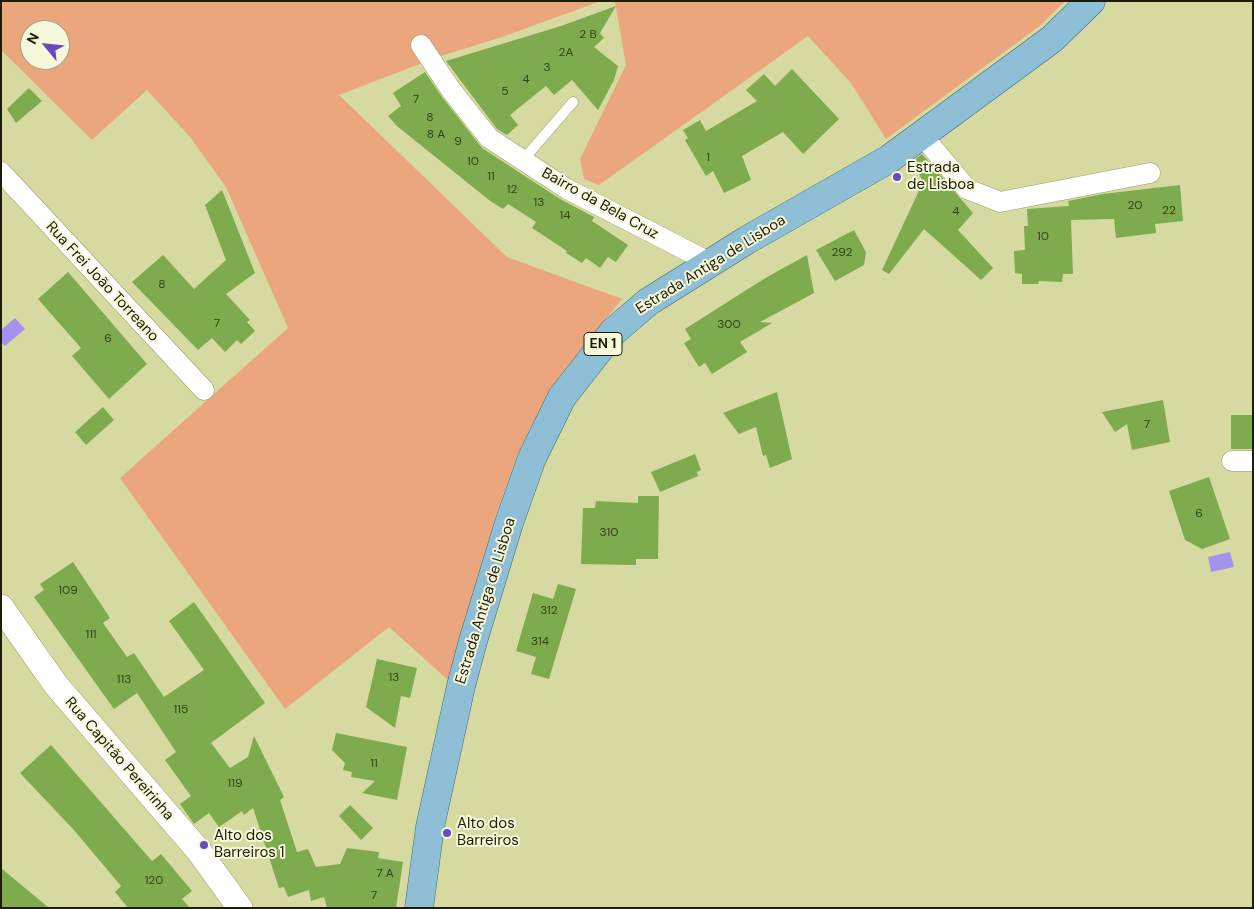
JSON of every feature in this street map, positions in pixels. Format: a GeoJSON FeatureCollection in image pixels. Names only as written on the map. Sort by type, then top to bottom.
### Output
{"type":"FeatureCollection","features":[{"type":"Feature","properties":{"kind":"main road","name":"Estrada Antiga de Lisboa"},"geometry":{"type":"LineString","coordinates":[[419,908],[430,827],[461,686],[509,523],[532,458],[562,397],[613,332],[648,302],[889,159],[1052,39],[1091,1]]}},
{"type":"Feature","properties":{"kind":"street","name":"Bairro da Bela Cruz"},"geometry":{"type":"LineString","coordinates":[[421,45],[452,90],[489,138],[567,189],[711,263]]}},
{"type":"Feature","properties":{"kind":"street"},"geometry":{"type":"LineString","coordinates":[[922,135],[967,188],[1000,202],[1150,174]]}},
{"type":"Feature","properties":{"kind":"street","name":"Rua Frei João Torreano"},"geometry":{"type":"LineString","coordinates":[[1,172],[204,390]]}},
{"type":"Feature","properties":{"kind":"street"},"geometry":{"type":"LineString","coordinates":[[1232,462],[1253,461]]}},
{"type":"Feature","properties":{"kind":"street","name":"Rua Capitão Pereirinha"},"geometry":{"type":"LineString","coordinates":[[1,607],[56,685],[198,850],[240,908]]}},
{"type":"Feature","properties":{"kind":"lane"},"geometry":{"type":"LineString","coordinates":[[523,160],[573,102]]}},
{"type":"Feature","properties":{"kind":"shaded area"},"geometry":{"type":"Polygon","coordinates":[[[1,1],[601,1],[499,38],[438,57],[339,95],[507,257],[622,299],[551,387],[519,451],[495,518],[460,636],[449,681],[389,627],[285,709],[120,478],[288,328],[226,187],[190,137],[147,90],[92,140],[21,70],[70,70],[70,20],[20,20],[20,69],[1,50],[1,1]]]}},
{"type":"Feature","properties":{"kind":"shaded area"},"geometry":{"type":"Polygon","coordinates":[[[615,1],[1065,1],[1041,25],[886,139],[851,83],[808,36],[599,185],[584,179],[580,159],[626,65],[615,1]]]}},
{"type":"Feature","properties":{"kind":"shaded area"},"geometry":{"type":"Polygon","coordinates":[[[15,318],[25,329],[5,346],[1,342],[1,330],[15,318]]]}},
{"type":"Feature","properties":{"kind":"shaded area"},"geometry":{"type":"Polygon","coordinates":[[[1230,552],[1234,567],[1211,572],[1208,557],[1230,552]]]}},
{"type":"Feature","properties":{"kind":"building"},"geometry":{"type":"Polygon","coordinates":[[[616,6],[600,33],[604,38],[594,47],[618,66],[614,80],[598,110],[572,80],[554,95],[546,86],[510,115],[518,125],[507,135],[497,129],[446,61],[561,26],[616,6]]]}},
{"type":"Feature","properties":{"kind":"building"},"geometry":{"type":"Polygon","coordinates":[[[792,69],[839,119],[803,154],[783,132],[742,156],[751,180],[724,193],[713,171],[706,176],[685,140],[688,138],[683,130],[700,120],[706,131],[757,101],[746,90],[764,74],[775,86],[792,69]]]}},
{"type":"Feature","properties":{"kind":"building"},"geometry":{"type":"Polygon","coordinates":[[[425,72],[482,148],[560,199],[594,217],[592,221],[628,245],[616,262],[608,257],[600,268],[586,258],[582,263],[532,228],[536,222],[508,204],[503,209],[489,200],[397,126],[388,116],[401,106],[393,93],[425,72]]]}},
{"type":"Feature","properties":{"kind":"building"},"geometry":{"type":"Polygon","coordinates":[[[29,88],[42,101],[16,123],[7,109],[29,88]]]}},
{"type":"Feature","properties":{"kind":"building"},"geometry":{"type":"Polygon","coordinates":[[[922,154],[973,213],[958,230],[993,268],[981,280],[924,229],[889,274],[882,270],[923,182],[913,161],[922,154]]]}},
{"type":"Feature","properties":{"kind":"building"},"geometry":{"type":"Polygon","coordinates":[[[1180,185],[1183,221],[1155,224],[1156,233],[1116,238],[1114,219],[1071,220],[1073,274],[1063,274],[1062,282],[1039,281],[1038,284],[1022,284],[1022,274],[1015,273],[1014,251],[1025,250],[1024,226],[1028,226],[1027,209],[1069,206],[1068,201],[1103,194],[1180,185]]]}},
{"type":"Feature","properties":{"kind":"building"},"geometry":{"type":"Polygon","coordinates":[[[222,190],[255,273],[226,294],[250,320],[247,322],[255,331],[241,344],[237,340],[225,352],[212,338],[198,350],[132,282],[163,255],[194,289],[226,260],[205,205],[222,190]]]}},
{"type":"Feature","properties":{"kind":"building"},"geometry":{"type":"Polygon","coordinates":[[[854,230],[866,252],[864,265],[835,281],[816,250],[854,230]]]}},
{"type":"Feature","properties":{"kind":"building"},"geometry":{"type":"Polygon","coordinates":[[[807,255],[814,293],[760,322],[772,323],[740,342],[747,352],[712,374],[705,363],[699,367],[684,343],[691,339],[685,329],[767,277],[807,255]]]}},
{"type":"Feature","properties":{"kind":"building"},"geometry":{"type":"Polygon","coordinates":[[[68,272],[147,364],[109,399],[72,356],[81,348],[38,299],[68,272]]]}},
{"type":"Feature","properties":{"kind":"building"},"geometry":{"type":"Polygon","coordinates":[[[777,392],[792,459],[770,468],[766,455],[763,456],[756,427],[739,434],[723,413],[777,392]]]}},
{"type":"Feature","properties":{"kind":"building"},"geometry":{"type":"Polygon","coordinates":[[[1163,400],[1170,442],[1132,450],[1127,424],[1115,432],[1102,412],[1163,400]]]}},
{"type":"Feature","properties":{"kind":"building"},"geometry":{"type":"Polygon","coordinates":[[[103,407],[114,420],[86,445],[75,432],[103,407]]]}},
{"type":"Feature","properties":{"kind":"building"},"geometry":{"type":"Polygon","coordinates":[[[1231,415],[1253,415],[1253,449],[1231,449],[1231,415]]]}},
{"type":"Feature","properties":{"kind":"building"},"geometry":{"type":"Polygon","coordinates":[[[695,454],[701,470],[697,472],[698,476],[660,492],[651,472],[695,454]]]}},
{"type":"Feature","properties":{"kind":"building"},"geometry":{"type":"Polygon","coordinates":[[[1209,477],[1230,539],[1202,549],[1185,540],[1169,491],[1209,477]]]}},
{"type":"Feature","properties":{"kind":"building"},"geometry":{"type":"Polygon","coordinates":[[[638,496],[659,496],[658,559],[636,559],[636,565],[581,564],[583,508],[595,508],[596,501],[638,503],[638,496]]]}},
{"type":"Feature","properties":{"kind":"building"},"geometry":{"type":"Polygon","coordinates":[[[73,562],[110,618],[103,623],[127,657],[134,653],[164,697],[204,670],[169,621],[194,602],[265,703],[211,743],[230,768],[248,757],[254,736],[284,797],[280,800],[297,852],[308,849],[316,867],[340,864],[347,848],[379,852],[378,858],[403,862],[396,908],[327,908],[324,897],[311,901],[309,890],[288,897],[284,887],[279,888],[253,808],[244,815],[242,811],[219,827],[209,813],[194,824],[180,804],[191,796],[165,760],[176,752],[137,693],[114,709],[34,597],[44,590],[40,584],[73,562]]]}},
{"type":"Feature","properties":{"kind":"building"},"geometry":{"type":"Polygon","coordinates":[[[558,584],[576,589],[549,679],[531,674],[536,657],[516,651],[533,593],[553,599],[558,584]]]}},
{"type":"Feature","properties":{"kind":"building"},"geometry":{"type":"Polygon","coordinates":[[[377,659],[417,668],[410,698],[401,696],[395,728],[366,707],[377,659]]]}},
{"type":"Feature","properties":{"kind":"building"},"geometry":{"type":"Polygon","coordinates":[[[336,733],[407,747],[397,800],[362,793],[375,781],[351,777],[352,772],[343,770],[345,763],[332,750],[336,733]]]}},
{"type":"Feature","properties":{"kind":"building"},"geometry":{"type":"Polygon","coordinates":[[[51,745],[152,861],[161,854],[192,891],[182,899],[190,908],[128,908],[115,892],[121,886],[73,829],[20,773],[51,745]]]}},
{"type":"Feature","properties":{"kind":"building"},"geometry":{"type":"Polygon","coordinates":[[[350,805],[373,828],[361,840],[339,816],[350,805]]]}},
{"type":"Feature","properties":{"kind":"building"},"geometry":{"type":"Polygon","coordinates":[[[1,868],[49,908],[1,908],[1,868]]]}},
{"type":"Feature","properties":{"kind":"place","name":"Estrada de Lisboa"},"geometry":{"type":"Point","coordinates":[897,177]}},
{"type":"Feature","properties":{"kind":"place","name":"Alto dos Barreiros"},"geometry":{"type":"Point","coordinates":[447,833]}},
{"type":"Feature","properties":{"kind":"place","name":"Alto dos Barreiros 1"},"geometry":{"type":"Point","coordinates":[204,845]}}]}
